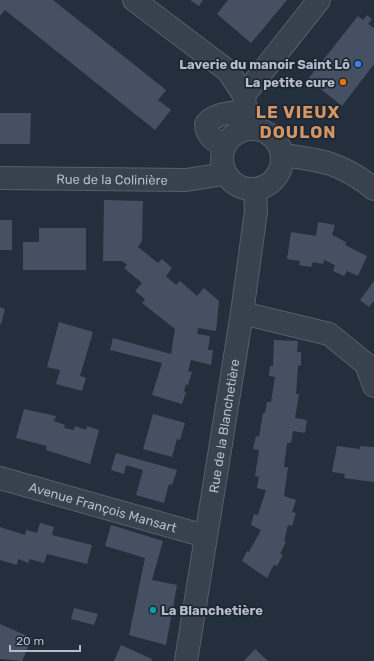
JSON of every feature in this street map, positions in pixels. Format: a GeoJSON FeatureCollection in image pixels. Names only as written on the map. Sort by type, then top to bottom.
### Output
{"type":"FeatureCollection","features":[{"type":"Feature","properties":{"kind":"street"},"geometry":{"type":"LineString","coordinates":[[134,0],[175,33],[218,62],[228,71],[245,112],[261,130],[270,135],[279,146],[282,155],[281,167],[276,178],[267,186],[255,190],[245,189],[235,185],[224,174],[221,157],[224,146],[236,133],[245,112],[319,0]]}},
{"type":"Feature","properties":{"kind":"street"},"geometry":{"type":"LineString","coordinates":[[282,155],[317,159],[339,165],[362,179],[374,189]]}},
{"type":"Feature","properties":{"kind":"street","name":"Rue de la Colinière"},"geometry":{"type":"LineString","coordinates":[[0,178],[186,180],[224,174]]}},
{"type":"Feature","properties":{"kind":"street","name":"Rue de la Blanchetière"},"geometry":{"type":"LineString","coordinates":[[186,661],[242,314],[256,211],[255,190]]}},
{"type":"Feature","properties":{"kind":"street"},"geometry":{"type":"LineString","coordinates":[[242,314],[329,334],[366,364],[374,386]]}},
{"type":"Feature","properties":{"kind":"street","name":"Avenue François Mansart"},"geometry":{"type":"LineString","coordinates":[[0,478],[205,536]]}},
{"type":"Feature","properties":{"kind":"building"},"geometry":{"type":"Polygon","coordinates":[[[0,0],[53,0],[166,90],[158,100],[171,110],[155,130],[5,10],[0,16],[0,0]]]}},
{"type":"Feature","properties":{"kind":"building"},"geometry":{"type":"Polygon","coordinates":[[[190,0],[203,0],[199,6],[190,0]]]}},
{"type":"Feature","properties":{"kind":"building"},"geometry":{"type":"Polygon","coordinates":[[[228,0],[287,0],[251,43],[217,14],[228,0]]]}},
{"type":"Feature","properties":{"kind":"building"},"geometry":{"type":"Polygon","coordinates":[[[367,15],[372,19],[368,24],[374,28],[374,64],[342,106],[308,79],[358,16],[363,20],[367,15]]]}},
{"type":"Feature","properties":{"kind":"building"},"geometry":{"type":"Polygon","coordinates":[[[0,113],[31,113],[30,144],[0,144],[0,113]]]}},
{"type":"Feature","properties":{"kind":"building"},"geometry":{"type":"Polygon","coordinates":[[[104,200],[143,201],[142,241],[138,247],[158,263],[162,259],[172,268],[166,276],[176,285],[180,281],[197,296],[204,288],[219,301],[216,331],[198,328],[197,334],[210,336],[208,350],[213,350],[211,365],[191,360],[188,371],[192,372],[188,385],[186,384],[184,391],[186,392],[182,404],[152,395],[162,363],[110,350],[113,338],[171,354],[175,329],[142,303],[145,299],[135,291],[142,283],[124,268],[127,265],[122,261],[103,261],[104,200]]]}},
{"type":"Feature","properties":{"kind":"building"},"geometry":{"type":"Polygon","coordinates":[[[0,220],[12,220],[12,250],[0,250],[0,220]]]}},
{"type":"Feature","properties":{"kind":"building"},"geometry":{"type":"Polygon","coordinates":[[[318,222],[335,225],[332,235],[346,242],[345,245],[367,256],[358,276],[347,271],[344,276],[333,271],[335,265],[324,260],[323,264],[313,262],[311,267],[299,265],[300,261],[287,259],[291,232],[316,236],[318,222]]]}},
{"type":"Feature","properties":{"kind":"building"},"geometry":{"type":"Polygon","coordinates":[[[39,228],[86,228],[86,270],[23,270],[23,242],[39,242],[39,228]]]}},
{"type":"Feature","properties":{"kind":"building"},"geometry":{"type":"Polygon","coordinates":[[[374,281],[374,301],[369,307],[360,300],[374,281]]]}},
{"type":"Feature","properties":{"kind":"building"},"geometry":{"type":"Polygon","coordinates":[[[0,307],[5,309],[1,324],[0,324],[0,307]]]}},
{"type":"Feature","properties":{"kind":"building"},"geometry":{"type":"Polygon","coordinates":[[[59,322],[93,332],[80,376],[86,378],[82,391],[56,384],[60,370],[47,367],[59,322]]]}},
{"type":"Feature","properties":{"kind":"building"},"geometry":{"type":"Polygon","coordinates":[[[274,340],[298,341],[297,352],[301,352],[301,366],[298,365],[296,394],[299,394],[295,418],[307,420],[305,433],[293,431],[291,443],[287,443],[284,467],[288,467],[284,496],[296,500],[292,512],[296,513],[292,526],[288,525],[284,541],[286,542],[280,554],[283,555],[277,566],[274,565],[267,578],[242,561],[247,551],[249,552],[261,530],[251,525],[254,514],[258,515],[266,490],[257,488],[259,477],[255,476],[259,450],[253,449],[256,436],[259,437],[263,413],[265,413],[267,402],[271,402],[275,377],[269,376],[270,366],[273,366],[274,340]]]}},
{"type":"Feature","properties":{"kind":"building"},"geometry":{"type":"Polygon","coordinates":[[[24,409],[56,416],[54,421],[65,425],[64,428],[74,430],[75,426],[86,430],[87,426],[99,430],[90,464],[46,450],[47,446],[16,438],[24,409]]]}},
{"type":"Feature","properties":{"kind":"building"},"geometry":{"type":"Polygon","coordinates":[[[153,414],[185,423],[180,440],[177,439],[172,457],[143,449],[153,414]]]}},
{"type":"Feature","properties":{"kind":"building"},"geometry":{"type":"Polygon","coordinates":[[[337,446],[360,449],[360,446],[374,447],[374,482],[344,478],[345,474],[332,472],[337,446]]]}},
{"type":"Feature","properties":{"kind":"building"},"geometry":{"type":"Polygon","coordinates":[[[116,453],[177,470],[172,485],[169,484],[164,503],[136,495],[143,470],[126,465],[124,474],[111,470],[116,453]]]}},
{"type":"Feature","properties":{"kind":"building"},"geometry":{"type":"Polygon","coordinates":[[[40,523],[54,527],[52,535],[92,545],[87,564],[47,554],[44,563],[29,559],[29,563],[18,559],[17,565],[0,560],[0,527],[25,535],[26,530],[37,533],[40,523]]]}},
{"type":"Feature","properties":{"kind":"building","name":"La Blanchetière"},"geometry":{"type":"Polygon","coordinates":[[[111,525],[163,541],[152,580],[177,585],[166,645],[129,635],[145,558],[105,546],[111,525]]]}},
{"type":"Feature","properties":{"kind":"building"},"geometry":{"type":"Polygon","coordinates":[[[74,608],[98,614],[94,625],[71,619],[74,608]]]}},
{"type":"Feature","properties":{"kind":"building"},"geometry":{"type":"Polygon","coordinates":[[[0,624],[32,638],[22,661],[0,659],[0,624]]]}},
{"type":"Feature","properties":{"kind":"building"},"geometry":{"type":"Polygon","coordinates":[[[121,645],[152,659],[151,661],[114,661],[121,645]]]}},
{"type":"Feature","properties":{"kind":"building"},"geometry":{"type":"Polygon","coordinates":[[[255,649],[268,661],[244,661],[255,649]]]}},
{"type":"Feature","properties":{"kind":"place","name":"Laverie du manoir Saint Lô"},"geometry":{"type":"Point","coordinates":[358,64]}},
{"type":"Feature","properties":{"kind":"place","name":"La petite cure"},"geometry":{"type":"Point","coordinates":[343,82]}},
{"type":"Feature","properties":{"kind":"place","name":"La Blanchetière"},"geometry":{"type":"Point","coordinates":[153,610]}},
{"type":"Feature","properties":{"kind":"district","name":"LE VIEUX DOULON"},"geometry":{"type":"Point","coordinates":[298,122]}}]}
